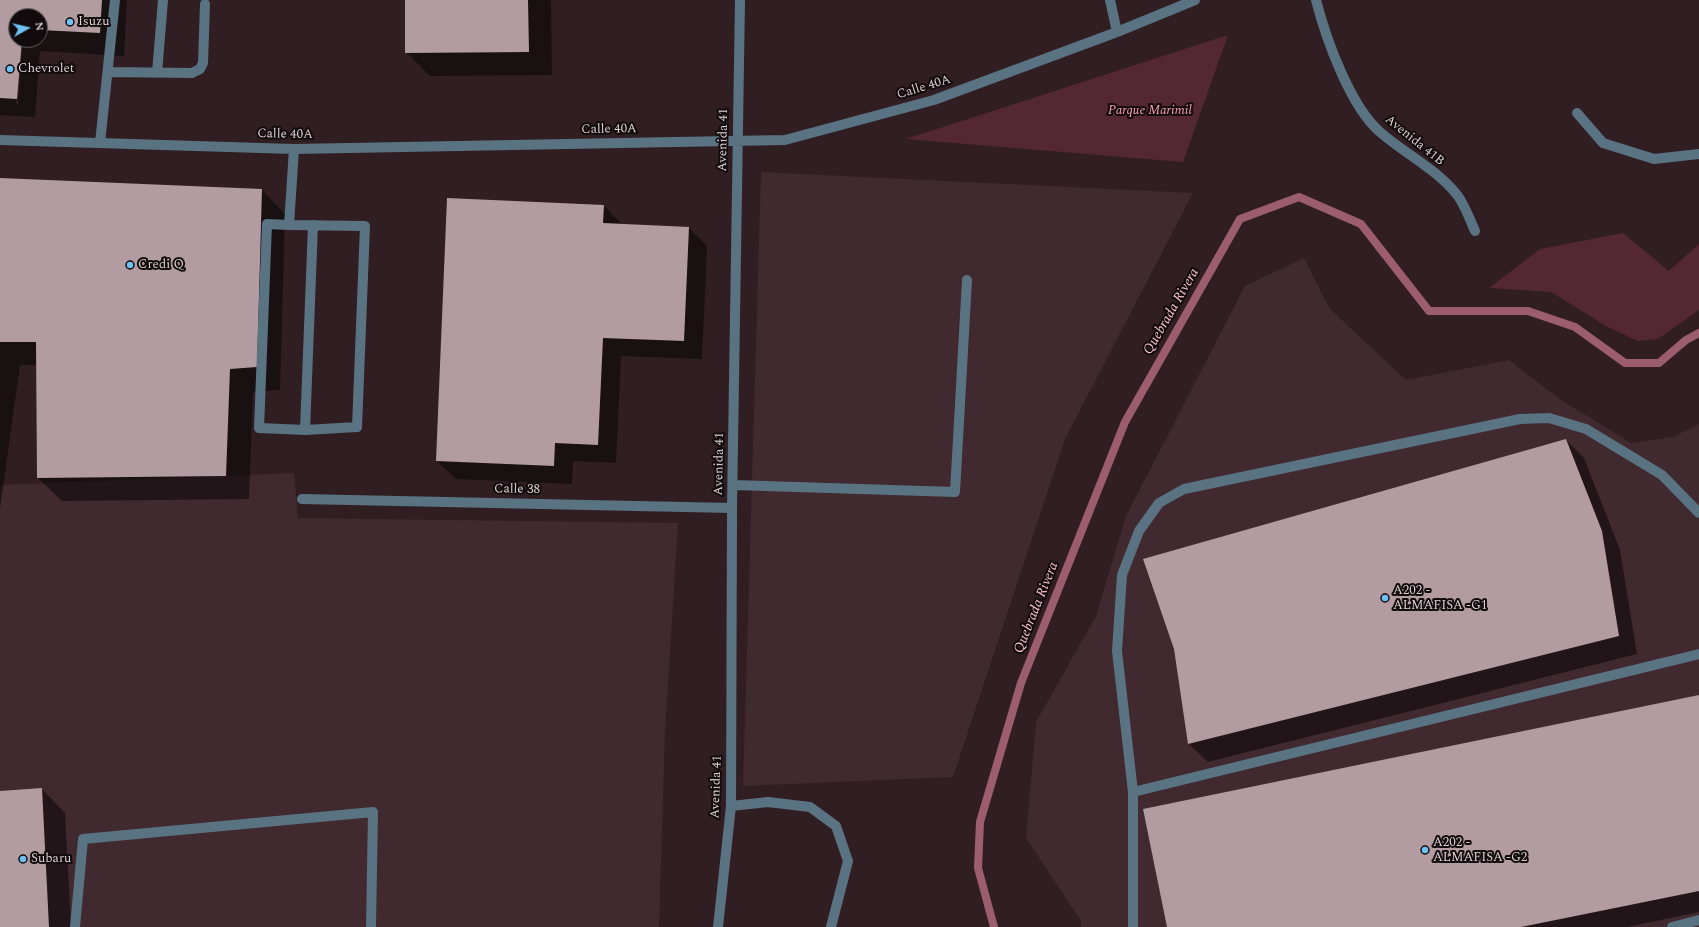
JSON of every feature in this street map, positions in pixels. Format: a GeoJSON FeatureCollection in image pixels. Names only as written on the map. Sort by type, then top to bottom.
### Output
{"type":"FeatureCollection","features":[{"type":"Feature","properties":{"kind":"street"},"geometry":{"type":"LineString","coordinates":[[100,143],[115,0]]}},
{"type":"Feature","properties":{"kind":"street"},"geometry":{"type":"LineString","coordinates":[[157,73],[163,0]]}},
{"type":"Feature","properties":{"kind":"street","name":"Avenida 41"},"geometry":{"type":"LineString","coordinates":[[718,927],[731,806],[732,485],[740,0]]}},
{"type":"Feature","properties":{"kind":"street"},"geometry":{"type":"LineString","coordinates":[[1110,0],[1117,32]]}},
{"type":"Feature","properties":{"kind":"street","name":"Calle 40A"},"geometry":{"type":"LineString","coordinates":[[0,140],[294,149],[785,140],[934,100],[1117,32],[1195,0]]}},
{"type":"Feature","properties":{"kind":"street","name":"Avenida 41B"},"geometry":{"type":"LineString","coordinates":[[1316,0],[1322,24],[1360,111],[1380,132],[1421,160],[1458,196],[1475,231]]}},
{"type":"Feature","properties":{"kind":"street"},"geometry":{"type":"LineString","coordinates":[[108,72],[192,73],[200,69],[203,63],[205,4]]}},
{"type":"Feature","properties":{"kind":"street"},"geometry":{"type":"LineString","coordinates":[[1577,113],[1603,143],[1654,159],[1699,154]]}},
{"type":"Feature","properties":{"kind":"street"},"geometry":{"type":"LineString","coordinates":[[289,225],[294,149]]}},
{"type":"Feature","properties":{"kind":"street"},"geometry":{"type":"LineString","coordinates":[[266,224],[312,225],[365,226],[357,428],[305,430],[259,428],[266,224]]}},
{"type":"Feature","properties":{"kind":"street"},"geometry":{"type":"LineString","coordinates":[[305,430],[312,225]]}},
{"type":"Feature","properties":{"kind":"street"},"geometry":{"type":"LineString","coordinates":[[732,485],[955,492],[967,280]]}},
{"type":"Feature","properties":{"kind":"street"},"geometry":{"type":"LineString","coordinates":[[1133,927],[1133,792],[1117,651],[1122,575],[1139,531],[1158,503],[1184,489],[1520,419],[1549,418],[1586,429],[1662,475],[1699,513]]}},
{"type":"Feature","properties":{"kind":"street","name":"Calle 38"},"geometry":{"type":"LineString","coordinates":[[302,499],[732,508]]}},
{"type":"Feature","properties":{"kind":"street"},"geometry":{"type":"LineString","coordinates":[[1133,792],[1699,654]]}},
{"type":"Feature","properties":{"kind":"street"},"geometry":{"type":"LineString","coordinates":[[731,806],[768,802],[810,807],[836,826],[848,862],[831,927]]}},
{"type":"Feature","properties":{"kind":"street"},"geometry":{"type":"LineString","coordinates":[[74,927],[83,839],[373,812],[371,927]]}},
{"type":"Feature","properties":{"kind":"street"},"geometry":{"type":"LineString","coordinates":[[1672,927],[1699,920]]}},
{"type":"Feature","properties":{"kind":"shaded area"},"geometry":{"type":"Polygon","coordinates":[[[761,172],[1193,193],[1065,439],[953,777],[743,786],[761,172]]]}},
{"type":"Feature","properties":{"kind":"shaded area"},"geometry":{"type":"Polygon","coordinates":[[[1304,258],[1330,309],[1406,380],[1509,360],[1558,398],[1631,443],[1673,437],[1699,424],[1699,927],[1081,927],[1081,921],[1026,838],[1036,722],[1096,616],[1126,516],[1245,286],[1304,258]]]}},
{"type":"Feature","properties":{"kind":"shaded area"},"geometry":{"type":"Polygon","coordinates":[[[294,473],[298,518],[678,523],[665,732],[659,927],[0,927],[0,485],[294,473]]]}},
{"type":"Feature","properties":{"kind":"green space","name":"Parque Marimil"},"geometry":{"type":"Polygon","coordinates":[[[1228,35],[1183,162],[906,139],[1228,35]]]}},
{"type":"Feature","properties":{"kind":"green space"},"geometry":{"type":"Polygon","coordinates":[[[1623,233],[1669,271],[1699,244],[1699,310],[1658,339],[1638,341],[1606,326],[1551,292],[1489,288],[1540,249],[1623,233]]]}},
{"type":"Feature","properties":{"kind":"building","name":"Isuzu"},"geometry":{"type":"Polygon","coordinates":[[[0,0],[102,0],[100,33],[48,30],[48,8],[8,8],[8,48],[21,48],[17,99],[0,98],[0,0]]]}},
{"type":"Feature","properties":{"kind":"building"},"geometry":{"type":"Polygon","coordinates":[[[405,0],[528,0],[529,52],[405,53],[405,0]]]}},
{"type":"Feature","properties":{"kind":"building","name":"Credi Q"},"geometry":{"type":"Polygon","coordinates":[[[0,178],[262,189],[257,367],[230,369],[226,476],[37,478],[36,342],[0,342],[0,178]]]}},
{"type":"Feature","properties":{"kind":"building"},"geometry":{"type":"Polygon","coordinates":[[[447,198],[604,205],[603,223],[689,227],[684,341],[603,338],[598,445],[555,443],[554,466],[436,461],[447,198]]]}},
{"type":"Feature","properties":{"kind":"building","name":"A202 - ALMAFISA -G1"},"geometry":{"type":"Polygon","coordinates":[[[1566,439],[1602,531],[1619,636],[1188,744],[1174,649],[1143,559],[1566,439]]]}},
{"type":"Feature","properties":{"kind":"building","name":"A202 - ALMAFISA -G2"},"geometry":{"type":"Polygon","coordinates":[[[1699,695],[1699,891],[1521,927],[1167,927],[1143,809],[1699,695]]]}},
{"type":"Feature","properties":{"kind":"building","name":"Subaru"},"geometry":{"type":"Polygon","coordinates":[[[42,788],[49,927],[0,927],[0,791],[42,788]]]}},
{"type":"Feature","properties":{"kind":"waterway","name":"Quebrada Rivera"},"geometry":{"type":"LineString","coordinates":[[994,927],[978,868],[980,822],[1021,683],[1125,422],[1240,219],[1299,197],[1361,224],[1429,311],[1528,311],[1575,327],[1625,363],[1659,363],[1686,340],[1699,333]]}},
{"type":"Feature","properties":{"kind":"place","name":"Isuzu"},"geometry":{"type":"Point","coordinates":[70,22]}},
{"type":"Feature","properties":{"kind":"place","name":"Chevrolet"},"geometry":{"type":"Point","coordinates":[10,69]}},
{"type":"Feature","properties":{"kind":"place","name":"Credi Q"},"geometry":{"type":"Point","coordinates":[130,265]}},
{"type":"Feature","properties":{"kind":"place","name":"A202 - ALMAFISA -G1"},"geometry":{"type":"Point","coordinates":[1385,598]}},
{"type":"Feature","properties":{"kind":"place","name":"A202 - ALMAFISA -G2"},"geometry":{"type":"Point","coordinates":[1425,850]}},
{"type":"Feature","properties":{"kind":"place","name":"Subaru"},"geometry":{"type":"Point","coordinates":[23,859]}}]}
